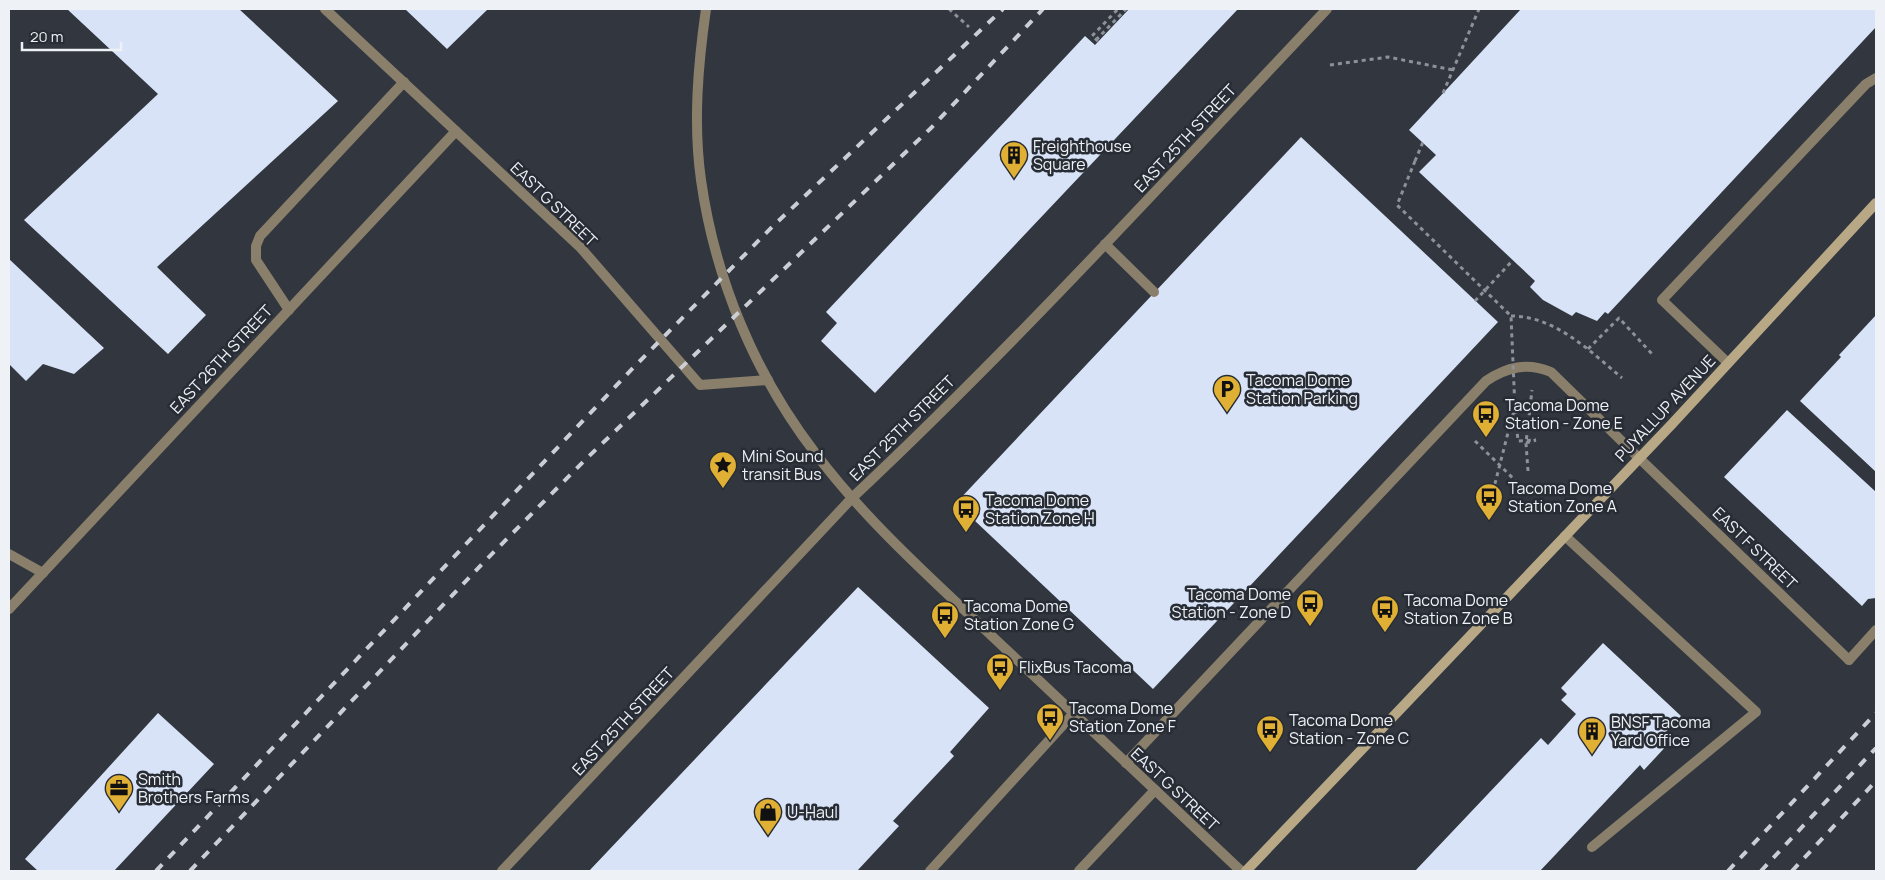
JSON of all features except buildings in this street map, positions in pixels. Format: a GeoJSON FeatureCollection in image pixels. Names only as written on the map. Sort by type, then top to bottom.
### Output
{"type":"FeatureCollection","features":[{"type":"Feature","properties":{"kind":"main road","name":"PUYALLUP AVENUE"},"geometry":{"type":"LineString","coordinates":[[1246,871],[1639,458],[1876,203]]}},
{"type":"Feature","properties":{"kind":"street","name":"EAST G STREET"},"geometry":{"type":"LineString","coordinates":[[326,9],[580,247],[700,385],[768,380]]}},
{"type":"Feature","properties":{"kind":"street"},"geometry":{"type":"LineString","coordinates":[[706,9],[699,61],[697,124],[701,180],[718,260],[741,327],[782,406],[816,456],[853,497]]}},
{"type":"Feature","properties":{"kind":"street","name":"EAST 25TH STREET"},"geometry":{"type":"LineString","coordinates":[[502,871],[853,497],[906,447],[1105,244],[1327,9]]}},
{"type":"Feature","properties":{"kind":"street"},"geometry":{"type":"LineString","coordinates":[[1728,363],[1662,300],[1866,84],[1876,78]]}},
{"type":"Feature","properties":{"kind":"street"},"geometry":{"type":"LineString","coordinates":[[289,310],[256,260],[256,246],[260,236],[404,82]]}},
{"type":"Feature","properties":{"kind":"street","name":"EAST 26TH STREET"},"geometry":{"type":"LineString","coordinates":[[9,609],[456,131]]}},
{"type":"Feature","properties":{"kind":"street"},"geometry":{"type":"LineString","coordinates":[[1105,244],[1154,292]]}},
{"type":"Feature","properties":{"kind":"street","name":"EAST F STREET"},"geometry":{"type":"LineString","coordinates":[[1126,763],[1486,381],[1501,370],[1518,366],[1540,368],[1551,372],[1849,660],[1876,630]]}},
{"type":"Feature","properties":{"kind":"street","name":"EAST G STREET"},"geometry":{"type":"LineString","coordinates":[[853,497],[891,540],[1241,871]]}},
{"type":"Feature","properties":{"kind":"street"},"geometry":{"type":"LineString","coordinates":[[1565,536],[1756,712],[1592,847]]}},
{"type":"Feature","properties":{"kind":"street"},"geometry":{"type":"LineString","coordinates":[[9,554],[42,573]]}},
{"type":"Feature","properties":{"kind":"street"},"geometry":{"type":"LineString","coordinates":[[930,871],[1074,713]]}},
{"type":"Feature","properties":{"kind":"street"},"geometry":{"type":"LineString","coordinates":[[1079,871],[1155,790]]}},
{"type":"Feature","properties":{"kind":"path"},"geometry":{"type":"LineString","coordinates":[[949,9],[969,27]]}},
{"type":"Feature","properties":{"kind":"path"},"geometry":{"type":"LineString","coordinates":[[1118,9],[1092,36],[1097,40],[1126,9]]}},
{"type":"Feature","properties":{"kind":"path"},"geometry":{"type":"LineString","coordinates":[[1443,93],[1478,9]]}},
{"type":"Feature","properties":{"kind":"path"},"geometry":{"type":"LineString","coordinates":[[1330,65],[1388,58],[1453,70]]}},
{"type":"Feature","properties":{"kind":"path"},"geometry":{"type":"LineString","coordinates":[[1423,142],[1397,205],[1511,316],[1518,441],[1536,440],[1526,443]]}},
{"type":"Feature","properties":{"kind":"path"},"geometry":{"type":"LineString","coordinates":[[1475,300],[1513,260]]}},
{"type":"Feature","properties":{"kind":"path"},"geometry":{"type":"LineString","coordinates":[[1511,316],[1525,316],[1569,334],[1622,378]]}},
{"type":"Feature","properties":{"kind":"path"},"geometry":{"type":"LineString","coordinates":[[1588,350],[1618,318],[1652,354]]}},
{"type":"Feature","properties":{"kind":"path"},"geometry":{"type":"LineString","coordinates":[[1528,471],[1526,443],[1532,390]]}},
{"type":"Feature","properties":{"kind":"path"},"geometry":{"type":"LineString","coordinates":[[1487,515],[1515,409]]}},
{"type":"Feature","properties":{"kind":"path"},"geometry":{"type":"LineString","coordinates":[[1475,442],[1526,491]]}},
{"type":"Feature","properties":{"kind":"railway"},"geometry":{"type":"LineString","coordinates":[[156,871],[633,368],[772,227],[1003,9]]}},
{"type":"Feature","properties":{"kind":"railway"},"geometry":{"type":"LineString","coordinates":[[190,871],[483,563],[585,460],[932,127],[1043,9]]}},
{"type":"Feature","properties":{"kind":"railway"},"geometry":{"type":"LineString","coordinates":[[1728,871],[1876,713]]}},
{"type":"Feature","properties":{"kind":"railway"},"geometry":{"type":"LineString","coordinates":[[1761,871],[1876,748]]}},
{"type":"Feature","properties":{"kind":"railway"},"geometry":{"type":"LineString","coordinates":[[1792,871],[1876,781]]}},
{"type":"Feature","properties":{"kind":"place","name":"Freighthouse Square"},"geometry":{"type":"Point","coordinates":[1014,179]}},
{"type":"Feature","properties":{"kind":"place","name":"Tacoma Dome Station Parking"},"geometry":{"type":"Point","coordinates":[1227,413]}},
{"type":"Feature","properties":{"kind":"place","name":"Tacoma Dome Station - Zone E"},"geometry":{"type":"Point","coordinates":[1486,438]}},
{"type":"Feature","properties":{"kind":"place","name":"Mini Sound transit Bus"},"geometry":{"type":"Point","coordinates":[723,489]}},
{"type":"Feature","properties":{"kind":"place","name":"Tacoma Dome Station Zone A"},"geometry":{"type":"Point","coordinates":[1489,521]}},
{"type":"Feature","properties":{"kind":"place","name":"Tacoma Dome Station Zone H"},"geometry":{"type":"Point","coordinates":[966,533]}},
{"type":"Feature","properties":{"kind":"place","name":"Tacoma Dome Station - Zone D"},"geometry":{"type":"Point","coordinates":[1310,627]}},
{"type":"Feature","properties":{"kind":"place","name":"Tacoma Dome Station Zone B"},"geometry":{"type":"Point","coordinates":[1385,633]}},
{"type":"Feature","properties":{"kind":"place","name":"Tacoma Dome Station Zone G"},"geometry":{"type":"Point","coordinates":[945,639]}},
{"type":"Feature","properties":{"kind":"place","name":"FlixBus Tacoma"},"geometry":{"type":"Point","coordinates":[1000,691]}},
{"type":"Feature","properties":{"kind":"place","name":"Tacoma Dome Station Zone F"},"geometry":{"type":"Point","coordinates":[1050,741]}},
{"type":"Feature","properties":{"kind":"place","name":"Tacoma Dome Station - Zone C"},"geometry":{"type":"Point","coordinates":[1270,753]}},
{"type":"Feature","properties":{"kind":"place","name":"BNSF Tacoma Yard Office"},"geometry":{"type":"Point","coordinates":[1592,755]}},
{"type":"Feature","properties":{"kind":"place","name":"Smith Brothers Farms"},"geometry":{"type":"Point","coordinates":[119,812]}},
{"type":"Feature","properties":{"kind":"place","name":"U-Haul"},"geometry":{"type":"Point","coordinates":[768,836]}}]}
